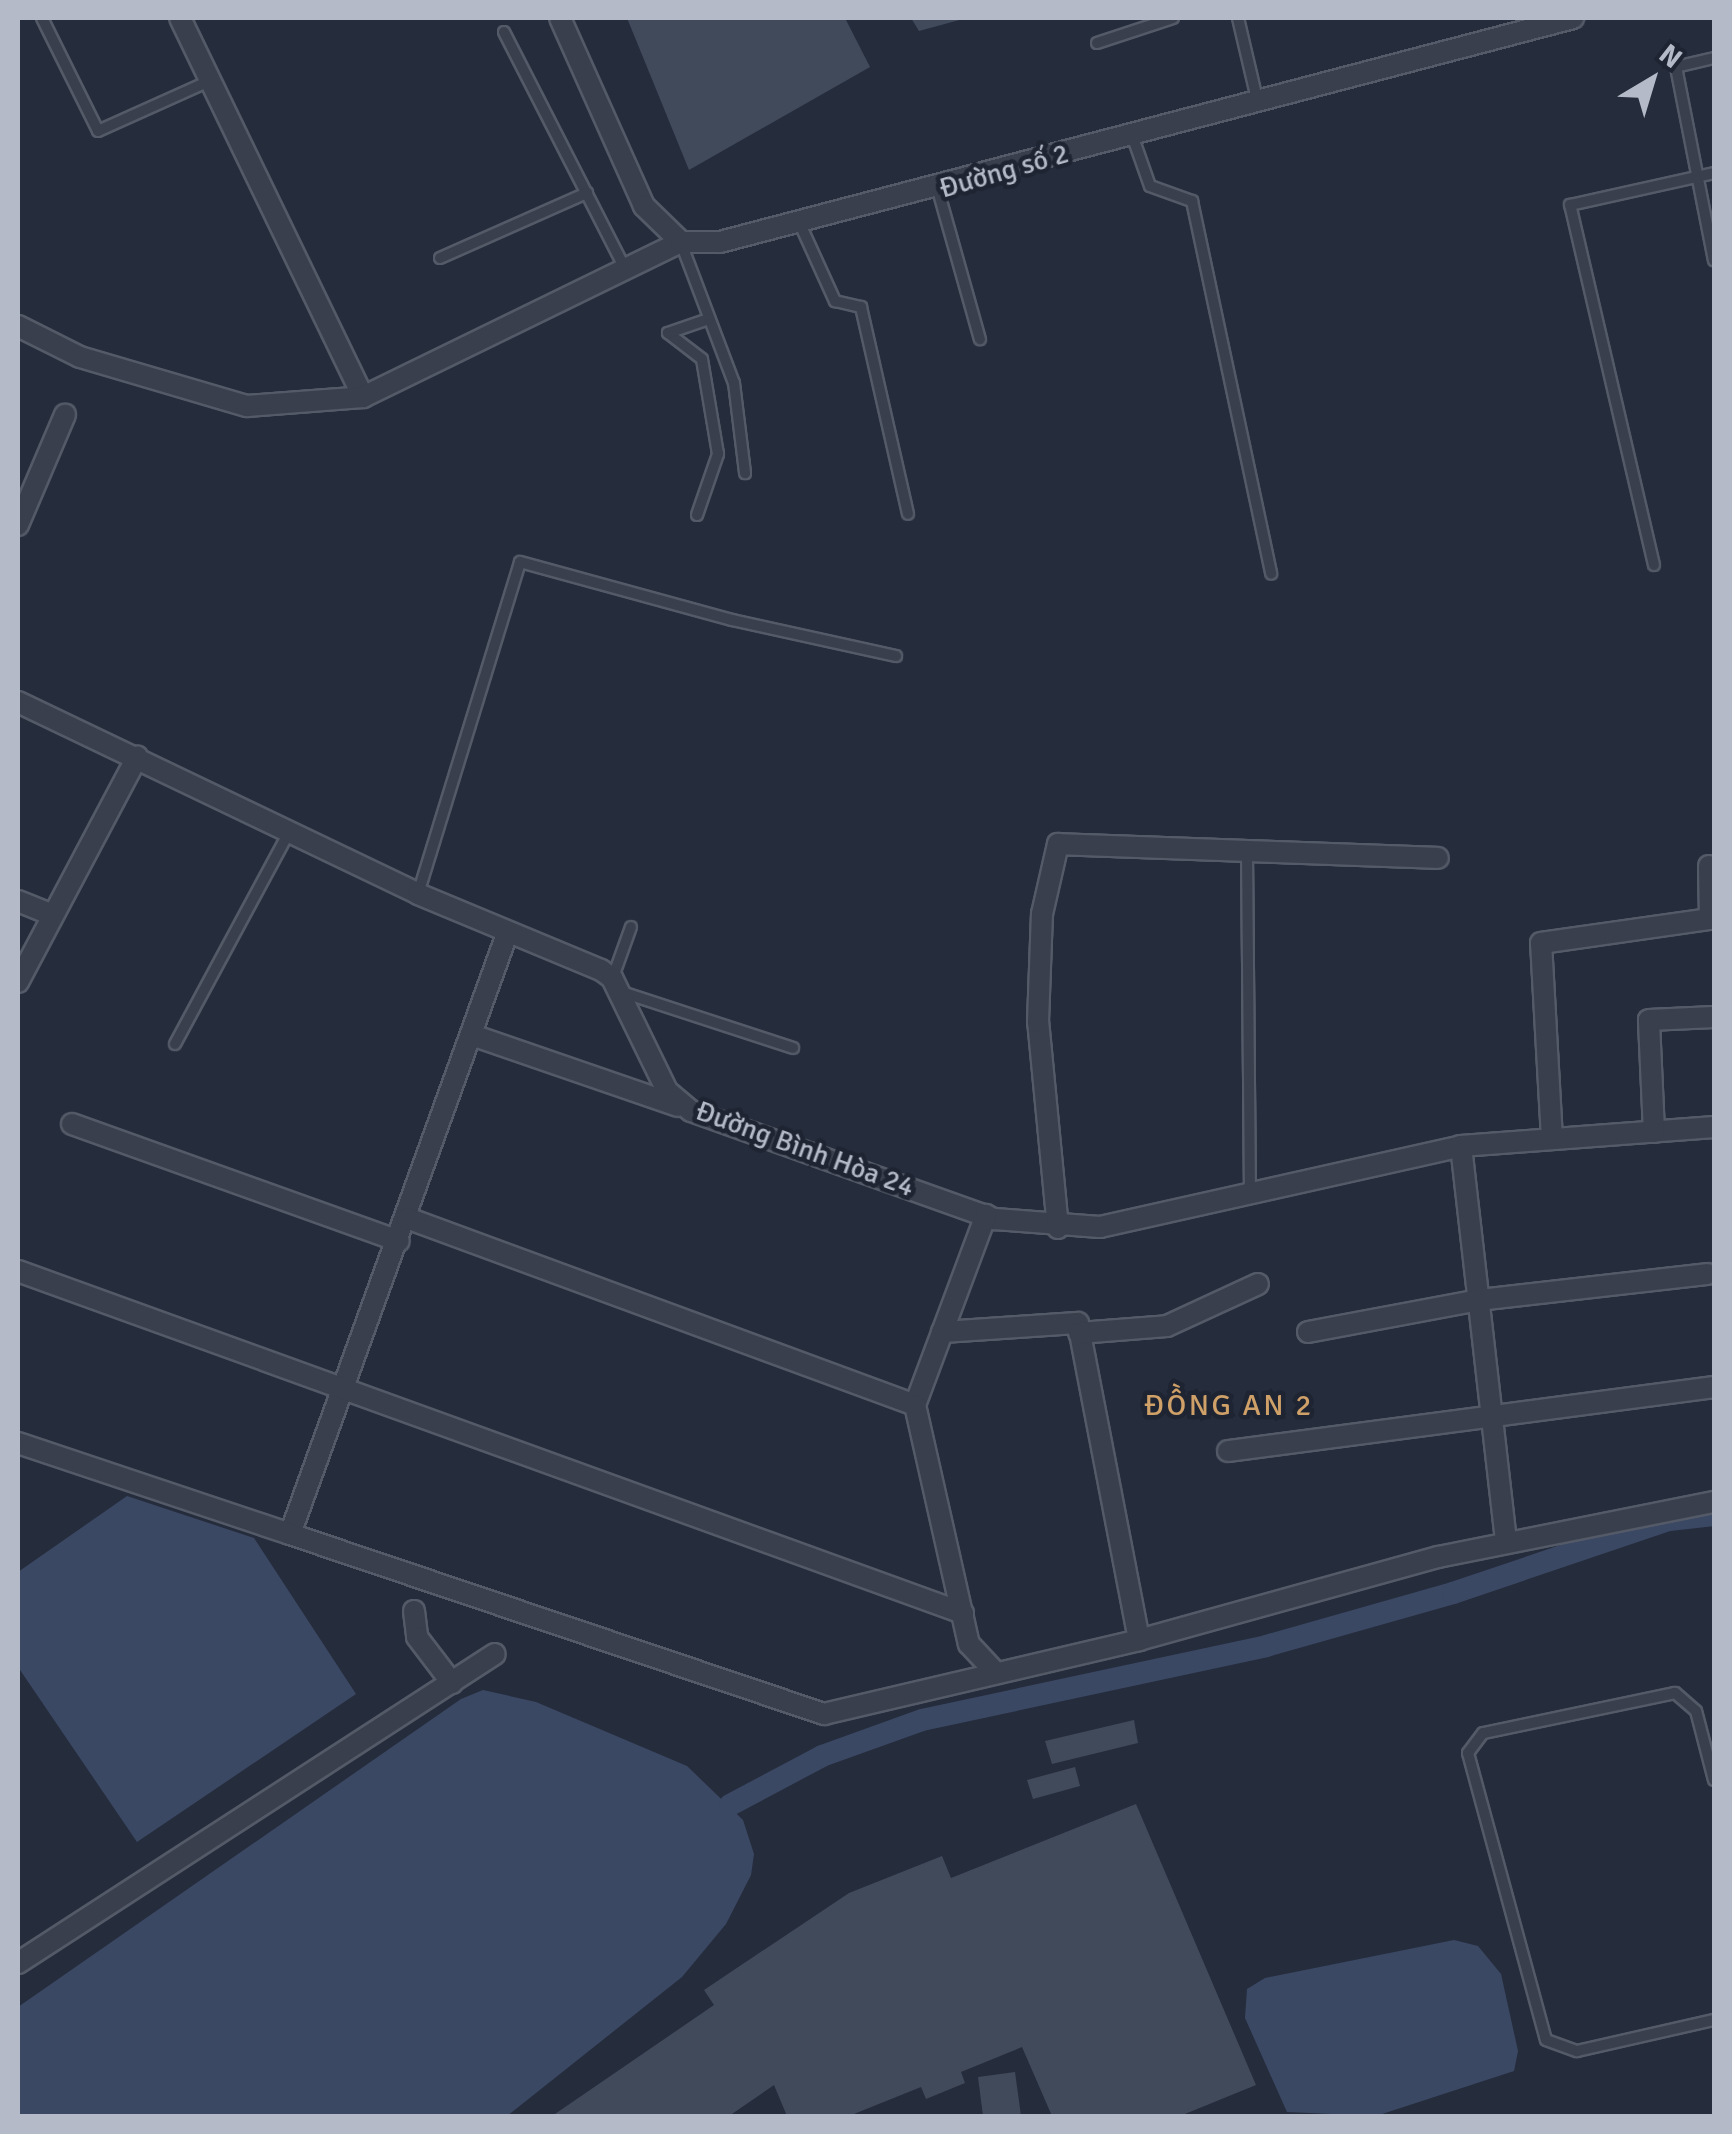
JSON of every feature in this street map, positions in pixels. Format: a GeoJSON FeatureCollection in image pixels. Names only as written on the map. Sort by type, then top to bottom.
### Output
{"type":"FeatureCollection","features":[{"type":"Feature","properties":{"kind":"street"},"geometry":{"type":"LineString","coordinates":[[180,18],[363,398]]}},
{"type":"Feature","properties":{"kind":"street"},"geometry":{"type":"LineString","coordinates":[[18,326],[80,358],[247,406],[363,398],[680,242],[644,206],[560,18]]}},
{"type":"Feature","properties":{"kind":"street","name":"Đường số 2"},"geometry":{"type":"LineString","coordinates":[[680,242],[720,242],[938,190],[1257,100],[1573,18]]}},
{"type":"Feature","properties":{"kind":"street"},"geometry":{"type":"LineString","coordinates":[[18,525],[65,415]]}},
{"type":"Feature","properties":{"kind":"street"},"geometry":{"type":"LineString","coordinates":[[18,702],[614,984]]}},
{"type":"Feature","properties":{"kind":"street"},"geometry":{"type":"LineString","coordinates":[[18,982],[50,914],[137,756]]}},
{"type":"Feature","properties":{"kind":"street"},"geometry":{"type":"LineString","coordinates":[[1058,1228],[1038,1022],[1042,914],[1058,844],[1438,858]]}},
{"type":"Feature","properties":{"kind":"street"},"geometry":{"type":"LineString","coordinates":[[1552,1139],[1540,943],[1710,919],[1709,866]]}},
{"type":"Feature","properties":{"kind":"street"},"geometry":{"type":"LineString","coordinates":[[18,900],[50,914]]}},
{"type":"Feature","properties":{"kind":"street"},"geometry":{"type":"LineString","coordinates":[[290,1534],[345,1394],[507,934]]}},
{"type":"Feature","properties":{"kind":"street","name":"Đường Bình Hòa 24"},"geometry":{"type":"LineString","coordinates":[[614,984],[667,1090],[691,1111],[986,1216],[1058,1228],[1100,1228],[1461,1146],[1714,1127]]}},
{"type":"Feature","properties":{"kind":"street"},"geometry":{"type":"LineString","coordinates":[[1654,1132],[1650,1020],[1714,1017]]}},
{"type":"Feature","properties":{"kind":"street"},"geometry":{"type":"LineString","coordinates":[[472,1035],[691,1111]]}},
{"type":"Feature","properties":{"kind":"street"},"geometry":{"type":"LineString","coordinates":[[72,1124],[399,1241]]}},
{"type":"Feature","properties":{"kind":"street"},"geometry":{"type":"LineString","coordinates":[[1461,1146],[1506,1541]]}},
{"type":"Feature","properties":{"kind":"street"},"geometry":{"type":"LineString","coordinates":[[986,1216],[914,1405],[969,1644],[995,1672]]}},
{"type":"Feature","properties":{"kind":"street"},"geometry":{"type":"LineString","coordinates":[[407,1218],[914,1405]]}},
{"type":"Feature","properties":{"kind":"street"},"geometry":{"type":"LineString","coordinates":[[18,1272],[345,1394],[963,1613]]}},
{"type":"Feature","properties":{"kind":"street"},"geometry":{"type":"LineString","coordinates":[[1308,1332],[1478,1300],[1708,1274]]}},
{"type":"Feature","properties":{"kind":"street"},"geometry":{"type":"LineString","coordinates":[[1079,1333],[1166,1326],[1258,1284]]}},
{"type":"Feature","properties":{"kind":"street"},"geometry":{"type":"LineString","coordinates":[[942,1332],[1078,1323],[1140,1640]]}},
{"type":"Feature","properties":{"kind":"street"},"geometry":{"type":"LineString","coordinates":[[1228,1451],[1491,1412],[1714,1386]]}},
{"type":"Feature","properties":{"kind":"street"},"geometry":{"type":"LineString","coordinates":[[18,1443],[824,1714],[1140,1640],[1506,1541],[1714,1502]]}},
{"type":"Feature","properties":{"kind":"street"},"geometry":{"type":"LineString","coordinates":[[414,1611],[417,1637],[452,1682]]}},
{"type":"Feature","properties":{"kind":"street"},"geometry":{"type":"LineString","coordinates":[[18,1963],[496,1654]]}},
{"type":"Feature","properties":{"kind":"lane"},"geometry":{"type":"LineString","coordinates":[[42,18],[98,131],[210,80]]}},
{"type":"Feature","properties":{"kind":"lane"},"geometry":{"type":"LineString","coordinates":[[1096,42],[1172,18]]}},
{"type":"Feature","properties":{"kind":"lane"},"geometry":{"type":"LineString","coordinates":[[1238,18],[1257,100]]}},
{"type":"Feature","properties":{"kind":"lane"},"geometry":{"type":"LineString","coordinates":[[504,32],[625,268]]}},
{"type":"Feature","properties":{"kind":"lane"},"geometry":{"type":"LineString","coordinates":[[1714,58],[1676,67],[1714,260]]}},
{"type":"Feature","properties":{"kind":"lane"},"geometry":{"type":"LineString","coordinates":[[1132,135],[1150,186],[1192,201],[1271,574]]}},
{"type":"Feature","properties":{"kind":"lane"},"geometry":{"type":"LineString","coordinates":[[1654,564],[1570,205],[1714,172]]}},
{"type":"Feature","properties":{"kind":"lane"},"geometry":{"type":"LineString","coordinates":[[938,190],[980,339]]}},
{"type":"Feature","properties":{"kind":"lane"},"geometry":{"type":"LineString","coordinates":[[440,258],[586,194]]}},
{"type":"Feature","properties":{"kind":"lane"},"geometry":{"type":"LineString","coordinates":[[800,224],[835,301],[860,307],[908,514]]}},
{"type":"Feature","properties":{"kind":"lane"},"geometry":{"type":"LineString","coordinates":[[680,242],[734,383],[745,473]]}},
{"type":"Feature","properties":{"kind":"lane"},"geometry":{"type":"LineString","coordinates":[[697,515],[718,454],[702,360],[668,333],[709,319]]}},
{"type":"Feature","properties":{"kind":"lane"},"geometry":{"type":"LineString","coordinates":[[418,894],[520,562],[732,620],[896,656]]}},
{"type":"Feature","properties":{"kind":"lane"},"geometry":{"type":"LineString","coordinates":[[176,1044],[290,832]]}},
{"type":"Feature","properties":{"kind":"lane"},"geometry":{"type":"LineString","coordinates":[[1247,852],[1250,1194]]}},
{"type":"Feature","properties":{"kind":"lane"},"geometry":{"type":"LineString","coordinates":[[630,927],[614,984],[793,1048]]}},
{"type":"Feature","properties":{"kind":"lane"},"geometry":{"type":"LineString","coordinates":[[1714,1780],[1696,1711],[1674,1693],[1483,1733],[1468,1753],[1546,2040],[1576,2051],[1714,2020]]}},
{"type":"Feature","properties":{"kind":"water"},"geometry":{"type":"Polygon","coordinates":[[[127,1496],[254,1538],[356,1694],[137,1842],[18,1667],[18,1572],[127,1496]]]}},
{"type":"Feature","properties":{"kind":"water"},"geometry":{"type":"Polygon","coordinates":[[[483,1690],[536,1702],[687,1766],[743,1820],[754,1854],[751,1875],[726,1924],[682,1977],[507,2116],[18,2116],[18,2007],[461,1699],[483,1690]]]}},
{"type":"Feature","properties":{"kind":"water"},"geometry":{"type":"Polygon","coordinates":[[[1454,1940],[1478,1946],[1501,1974],[1518,2051],[1514,2071],[1376,2116],[1287,2112],[1245,2018],[1247,1989],[1265,1978],[1454,1940]]]}},
{"type":"Feature","properties":{"kind":"building"},"geometry":{"type":"Polygon","coordinates":[[[627,18],[845,18],[870,67],[689,170],[627,18]]]}},
{"type":"Feature","properties":{"kind":"building"},"geometry":{"type":"Polygon","coordinates":[[[911,18],[963,18],[963,19],[919,31],[911,18]]]}},
{"type":"Feature","properties":{"kind":"building"},"geometry":{"type":"Polygon","coordinates":[[[1134,1720],[1138,1743],[1052,1764],[1045,1741],[1134,1720]]]}},
{"type":"Feature","properties":{"kind":"building"},"geometry":{"type":"Polygon","coordinates":[[[1075,1767],[1080,1786],[1033,1799],[1027,1780],[1075,1767]]]}},
{"type":"Feature","properties":{"kind":"building"},"geometry":{"type":"Polygon","coordinates":[[[1136,1804],[1256,2085],[1180,2116],[1052,2116],[1022,2047],[961,2072],[965,2083],[926,2099],[921,2087],[849,2116],[787,2116],[774,2085],[729,2116],[552,2116],[714,2005],[704,1990],[849,1893],[942,1856],[951,1878],[1136,1804]]]}},
{"type":"Feature","properties":{"kind":"building"},"geometry":{"type":"Polygon","coordinates":[[[1015,2072],[1021,2116],[983,2116],[978,2077],[1015,2072]]]}},
{"type":"Feature","properties":{"kind":"waterway"},"geometry":{"type":"LineString","coordinates":[[730,1805],[822,1756],[922,1720],[1266,1646],[1453,1593],[1669,1520],[1714,1515]]}},
{"type":"Feature","properties":{"kind":"district","name":"ĐỒNG AN 2"},"geometry":{"type":"Point","coordinates":[1229,1406]}}]}
